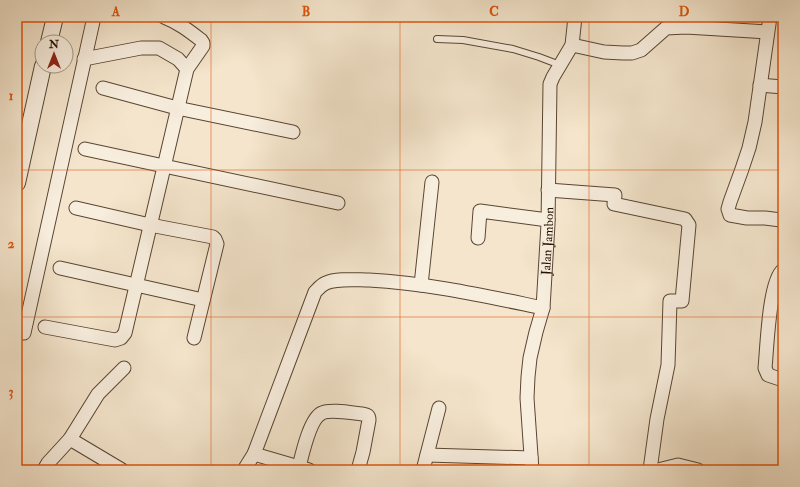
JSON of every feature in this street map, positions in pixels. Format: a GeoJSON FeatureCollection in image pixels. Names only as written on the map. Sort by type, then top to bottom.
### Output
{"type":"FeatureCollection","features":[{"type":"Feature","properties":{"kind":"street"},"geometry":{"type":"LineString","coordinates":[[51,34],[54,17]]}},
{"type":"Feature","properties":{"kind":"street"},"geometry":{"type":"LineString","coordinates":[[24,333],[94,17]]}},
{"type":"Feature","properties":{"kind":"street"},"geometry":{"type":"LineString","coordinates":[[45,327],[115,340],[120,338],[125,333],[187,69],[203,46],[203,43],[185,28],[175,21],[164,17]]}},
{"type":"Feature","properties":{"kind":"street","name":"Jalan Jambon"},"geometry":{"type":"LineString","coordinates":[[532,464],[527,398],[530,358],[543,308],[548,220],[550,84],[552,77],[572,45],[575,17]]}},
{"type":"Feature","properties":{"kind":"street"},"geometry":{"type":"LineString","coordinates":[[770,17],[755,122],[749,148],[728,209],[730,215],[736,217],[781,220],[783,222]]}},
{"type":"Feature","properties":{"kind":"street"},"geometry":{"type":"LineString","coordinates":[[572,45],[604,52],[632,53],[641,50],[666,28],[672,27],[686,26],[767,32]]}},
{"type":"Feature","properties":{"kind":"street"},"geometry":{"type":"LineString","coordinates":[[84,59],[141,48],[158,48],[178,59],[187,69]]}},
{"type":"Feature","properties":{"kind":"street"},"geometry":{"type":"LineString","coordinates":[[17,183],[23,132],[41,74]]}},
{"type":"Feature","properties":{"kind":"street"},"geometry":{"type":"LineString","coordinates":[[760,85],[783,87]]}},
{"type":"Feature","properties":{"kind":"street"},"geometry":{"type":"LineString","coordinates":[[102,88],[177,108],[293,132]]}},
{"type":"Feature","properties":{"kind":"street"},"geometry":{"type":"LineString","coordinates":[[85,149],[338,203]]}},
{"type":"Feature","properties":{"kind":"street"},"geometry":{"type":"LineString","coordinates":[[421,285],[432,182]]}},
{"type":"Feature","properties":{"kind":"street"},"geometry":{"type":"LineString","coordinates":[[548,190],[615,196],[614,204],[685,219],[689,225],[682,301],[670,302],[668,365],[657,419],[650,470]]}},
{"type":"Feature","properties":{"kind":"street"},"geometry":{"type":"LineString","coordinates":[[76,208],[212,237],[215,239],[217,244],[194,338]]}},
{"type":"Feature","properties":{"kind":"street"},"geometry":{"type":"LineString","coordinates":[[478,238],[480,211],[548,220]]}},
{"type":"Feature","properties":{"kind":"street"},"geometry":{"type":"LineString","coordinates":[[60,268],[203,300]]}},
{"type":"Feature","properties":{"kind":"street"},"geometry":{"type":"LineString","coordinates":[[783,270],[776,279],[771,301],[765,368],[768,375],[783,380]]}},
{"type":"Feature","properties":{"kind":"street"},"geometry":{"type":"LineString","coordinates":[[244,470],[254,454],[315,292],[321,285],[328,282],[347,280],[397,282],[476,294],[543,308]]}},
{"type":"Feature","properties":{"kind":"street"},"geometry":{"type":"LineString","coordinates":[[44,470],[70,439],[98,394],[124,368]]}},
{"type":"Feature","properties":{"kind":"street"},"geometry":{"type":"LineString","coordinates":[[423,470],[439,408]]}},
{"type":"Feature","properties":{"kind":"street"},"geometry":{"type":"LineString","coordinates":[[254,454],[304,469],[311,427],[315,419],[321,413],[329,411],[362,414],[367,415],[369,420],[358,470]]}},
{"type":"Feature","properties":{"kind":"street"},"geometry":{"type":"LineString","coordinates":[[70,439],[122,470]]}},
{"type":"Feature","properties":{"kind":"street"},"geometry":{"type":"LineString","coordinates":[[427,455],[532,464]]}},
{"type":"Feature","properties":{"kind":"street"},"geometry":{"type":"LineString","coordinates":[[658,470],[678,465],[698,470]]}},
{"type":"Feature","properties":{"kind":"lane"},"geometry":{"type":"LineString","coordinates":[[437,39],[463,40],[513,49],[560,65]]}}]}
